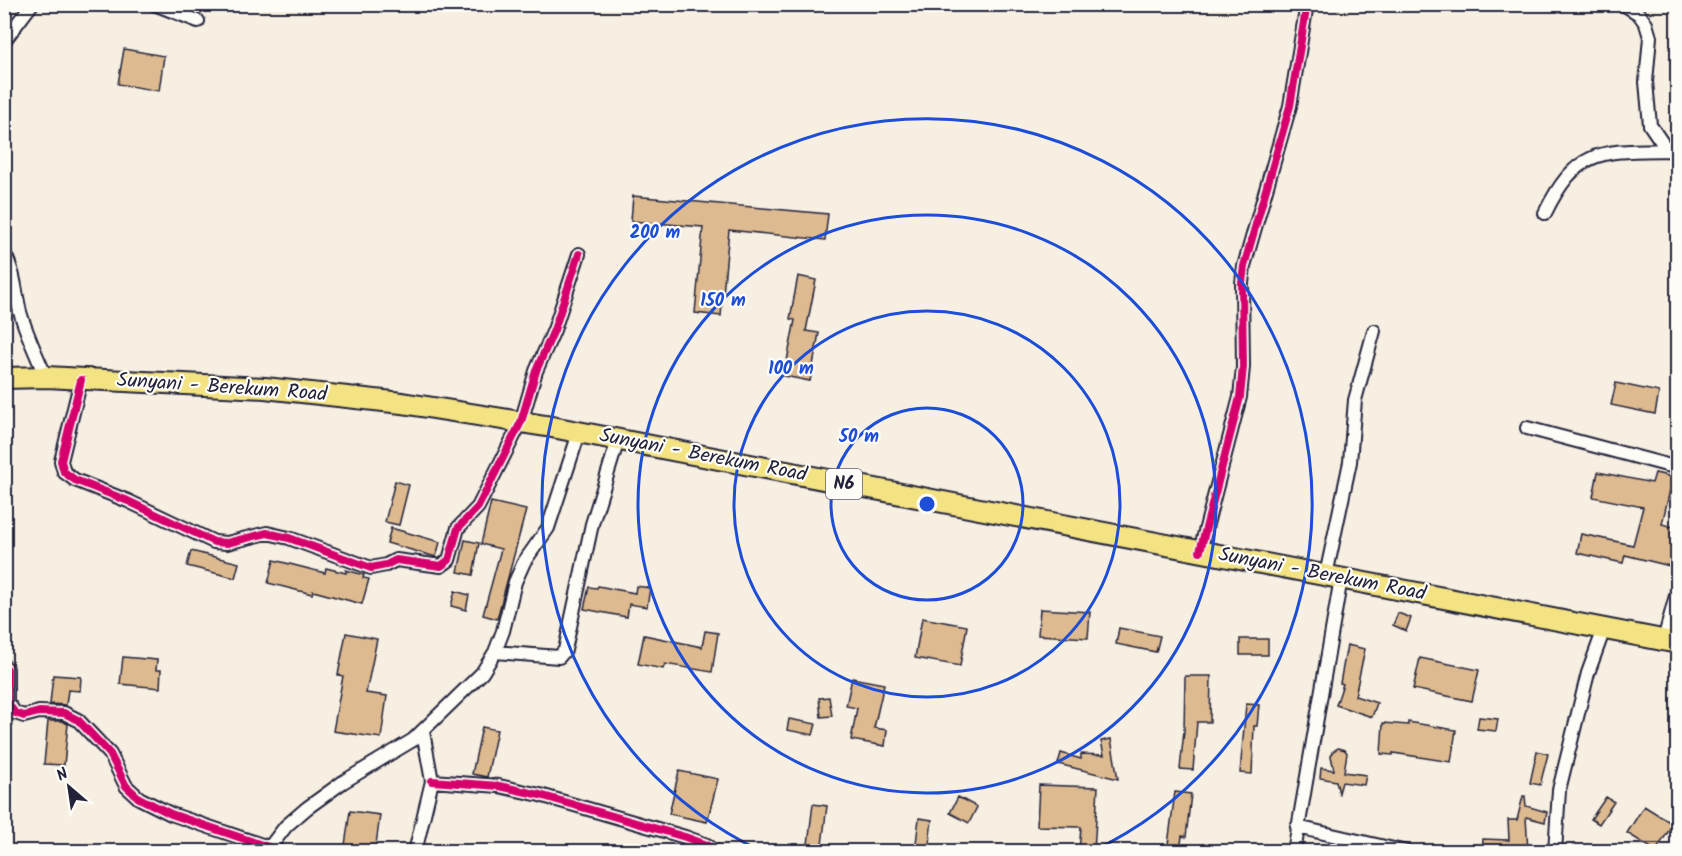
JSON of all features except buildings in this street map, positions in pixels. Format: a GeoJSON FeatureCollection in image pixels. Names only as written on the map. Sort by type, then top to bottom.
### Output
{"type":"FeatureCollection","features":[{"type":"Feature","properties":{"kind":"main road","name":"Sunyani - Berekum Road"},"geometry":{"type":"LineString","coordinates":[[4,378],[46,377],[266,388],[402,403],[618,440],[1671,641]]}},
{"type":"Feature","properties":{"kind":"street"},"geometry":{"type":"LineString","coordinates":[[4,41],[32,4]]}},
{"type":"Feature","properties":{"kind":"street"},"geometry":{"type":"LineString","coordinates":[[154,4],[198,21]]}},
{"type":"Feature","properties":{"kind":"street"},"geometry":{"type":"LineString","coordinates":[[1200,551],[1240,397],[1243,367],[1242,283],[1244,266],[1290,106],[1307,4]]}},
{"type":"Feature","properties":{"kind":"street"},"geometry":{"type":"LineString","coordinates":[[1623,4],[1639,14],[1648,30],[1650,37],[1646,82],[1647,111],[1650,125],[1672,152]]}},
{"type":"Feature","properties":{"kind":"street"},"geometry":{"type":"LineString","coordinates":[[1545,213],[1568,173],[1590,159],[1603,153],[1620,151],[1672,152]]}},
{"type":"Feature","properties":{"kind":"street"},"geometry":{"type":"LineString","coordinates":[[4,253],[14,276],[28,339],[46,377]]}},
{"type":"Feature","properties":{"kind":"street"},"geometry":{"type":"LineString","coordinates":[[81,380],[62,461],[64,472],[75,480],[128,501],[214,542],[227,543],[267,533],[289,538],[371,568],[396,560],[441,566],[449,560],[458,528],[477,507],[521,422],[536,370],[554,330],[579,254]]}},
{"type":"Feature","properties":{"kind":"street"},"geometry":{"type":"LineString","coordinates":[[1294,852],[1350,462],[1355,400],[1374,331]]}},
{"type":"Feature","properties":{"kind":"street"},"geometry":{"type":"LineString","coordinates":[[1527,428],[1677,468]]}},
{"type":"Feature","properties":{"kind":"street"},"geometry":{"type":"LineString","coordinates":[[4,666],[7,669],[7,702],[15,713],[24,716],[39,712],[64,713],[78,720],[110,754],[126,786],[139,798],[171,814],[267,849],[286,826],[307,808],[343,782],[423,732],[482,673],[495,652],[503,631],[515,582],[524,562],[548,528],[579,433]]}},
{"type":"Feature","properties":{"kind":"street"},"geometry":{"type":"LineString","coordinates":[[495,652],[560,657],[565,650],[592,524],[618,440]]}},
{"type":"Feature","properties":{"kind":"street"},"geometry":{"type":"LineString","coordinates":[[1671,641],[1677,588]]}},
{"type":"Feature","properties":{"kind":"street"},"geometry":{"type":"LineString","coordinates":[[1555,852],[1559,790],[1588,673],[1604,629]]}},
{"type":"Feature","properties":{"kind":"street"},"geometry":{"type":"LineString","coordinates":[[415,852],[432,781],[423,732]]}},
{"type":"Feature","properties":{"kind":"street"},"geometry":{"type":"LineString","coordinates":[[432,781],[499,786],[540,795],[685,837],[707,845],[716,852]]}},
{"type":"Feature","properties":{"kind":"street"},"geometry":{"type":"LineString","coordinates":[[1297,827],[1407,852]]}},
{"type":"Feature","properties":{"kind":"cycle path"},"geometry":{"type":"LineString","coordinates":[[1200,551],[1240,397],[1243,367],[1242,283],[1244,266],[1290,106],[1307,4]]}},
{"type":"Feature","properties":{"kind":"cycle path"},"geometry":{"type":"LineString","coordinates":[[81,380],[61,461],[64,472],[75,480],[128,501],[214,542],[227,543],[267,533],[289,538],[371,568],[396,560],[441,566],[449,560],[458,528],[478,507],[521,422],[536,371],[554,330],[579,254]]}},
{"type":"Feature","properties":{"kind":"cycle path"},"geometry":{"type":"LineString","coordinates":[[4,666],[7,669],[7,702],[15,713],[24,716],[39,712],[64,713],[78,720],[110,754],[126,786],[139,798],[171,814],[268,847]]}},
{"type":"Feature","properties":{"kind":"cycle path"},"geometry":{"type":"LineString","coordinates":[[432,781],[499,786],[540,795],[685,837],[707,845],[716,852]]}}]}
